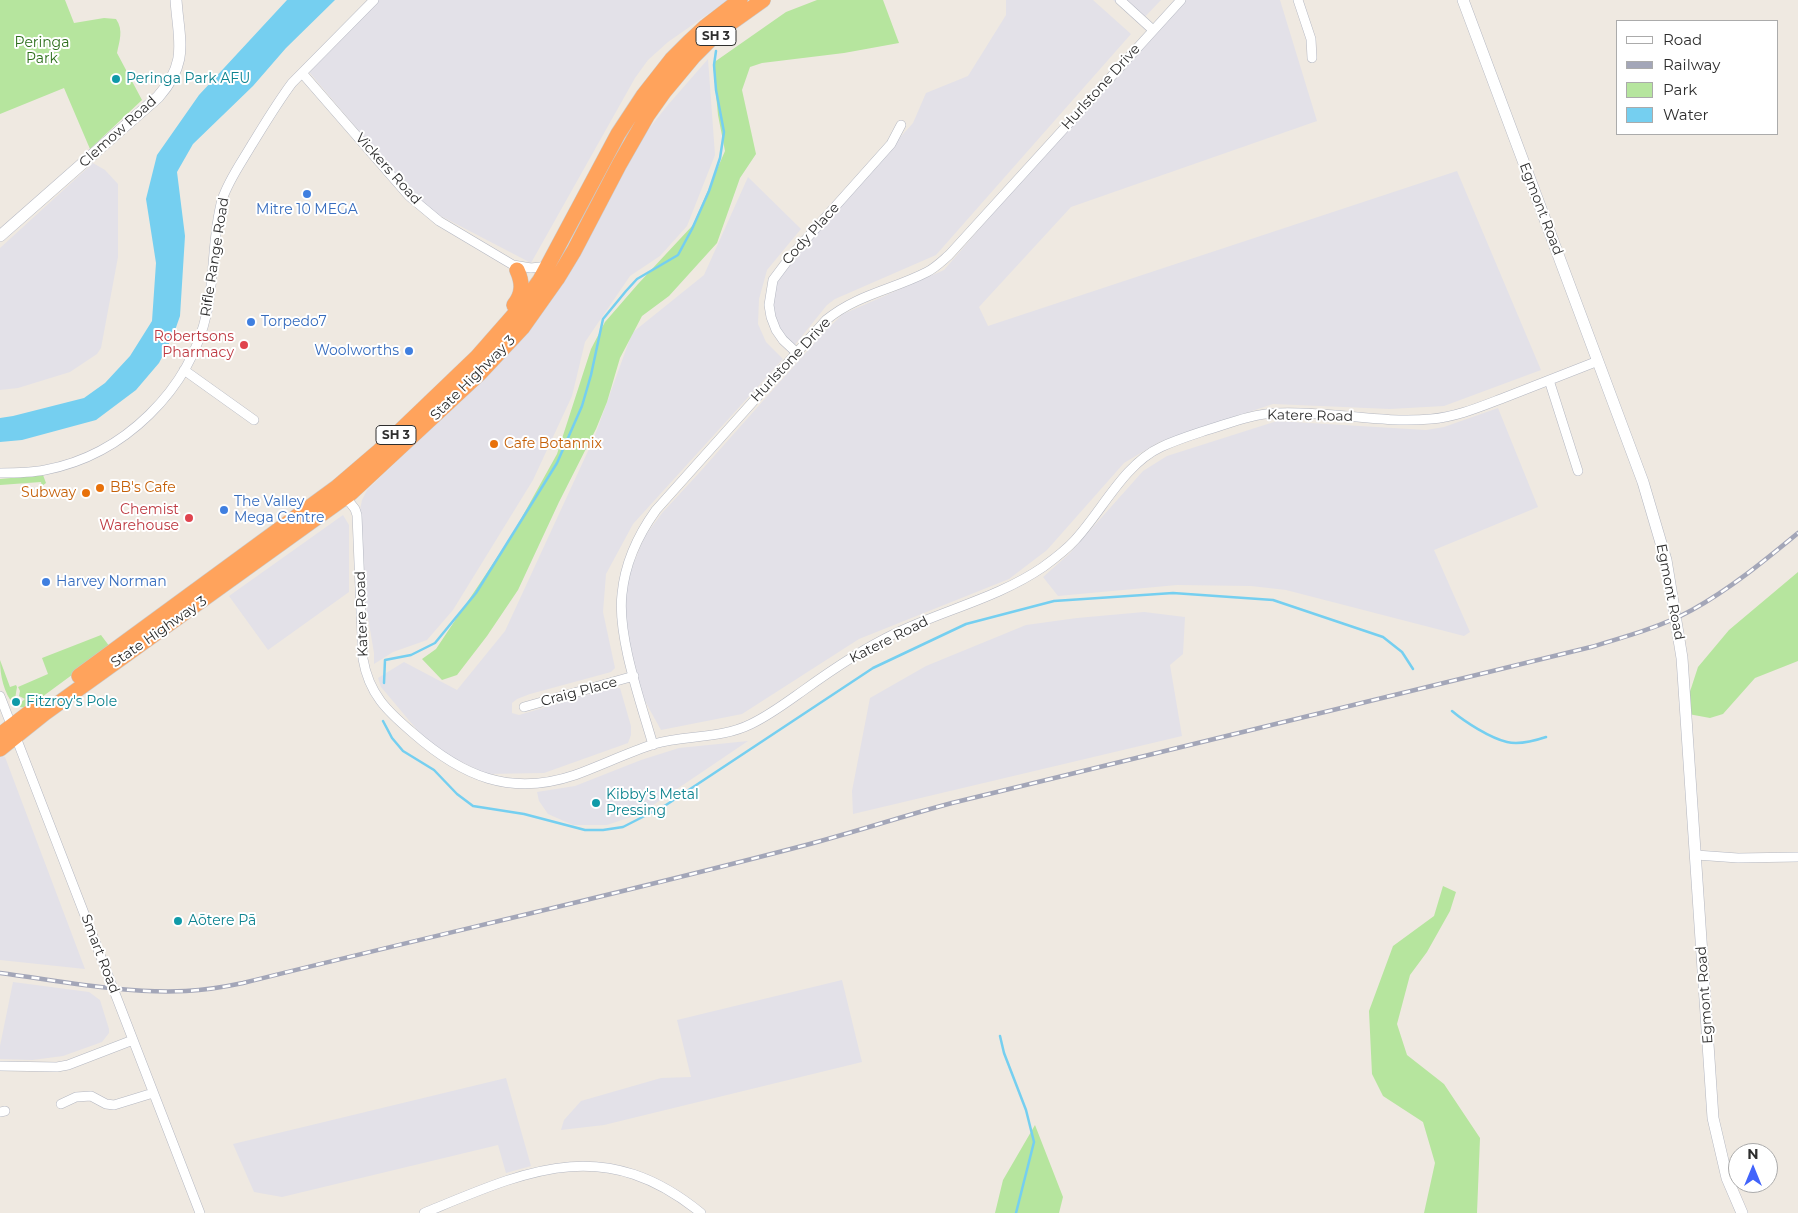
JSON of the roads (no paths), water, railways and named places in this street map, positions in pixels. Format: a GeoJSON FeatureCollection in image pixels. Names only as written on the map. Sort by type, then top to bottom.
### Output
{"type":"FeatureCollection","features":[{"type":"Feature","properties":{"kind":"highway","name":"State Highway 3"},"geometry":{"type":"LineString","coordinates":[[341,492],[398,433],[484,350],[520,308],[549,266],[605,158],[643,96],[672,59],[690,41],[740,0]]}},
{"type":"Feature","properties":{"kind":"highway","name":"State Highway 3"},"geometry":{"type":"LineString","coordinates":[[0,749],[14,731],[391,457],[479,374],[523,327],[557,279],[574,251],[628,148],[664,92],[711,39],[763,0]]}},
{"type":"Feature","properties":{"kind":"highway"},"geometry":{"type":"LineString","coordinates":[[484,350],[495,329],[520,295],[522,283],[515,268]]}},
{"type":"Feature","properties":{"kind":"highway","name":"State Highway 3"},"geometry":{"type":"LineString","coordinates":[[0,735],[14,731]]}},
{"type":"Feature","properties":{"kind":"main road","name":"Clemow Road"},"geometry":{"type":"LineString","coordinates":[[0,236],[158,97],[172,79],[177,69],[180,52],[176,0]]}},
{"type":"Feature","properties":{"kind":"main road","name":"Egmont Road"},"geometry":{"type":"LineString","coordinates":[[1463,0],[1643,482],[1661,542],[1672,590],[1682,658],[1713,1118],[1727,1178],[1742,1213]]}},
{"type":"Feature","properties":{"kind":"street","name":"Rifle Range Road"},"geometry":{"type":"LineString","coordinates":[[0,474],[25,473],[60,466],[90,456],[134,428],[149,415],[173,387],[196,349],[207,314],[220,209],[223,198],[244,157],[282,98],[302,73],[374,0]]}},
{"type":"Feature","properties":{"kind":"street"},"geometry":{"type":"LineString","coordinates":[[1120,0],[1153,30]]}},
{"type":"Feature","properties":{"kind":"street","name":"Hurlstone Drive"},"geometry":{"type":"LineString","coordinates":[[653,745],[634,676],[622,618],[622,595],[626,572],[642,529],[671,492],[826,320],[852,302],[929,271],[949,255],[1181,0]]}},
{"type":"Feature","properties":{"kind":"street"},"geometry":{"type":"LineString","coordinates":[[1298,0],[1311,39],[1312,58]]}},
{"type":"Feature","properties":{"kind":"street","name":"Vickers Road"},"geometry":{"type":"LineString","coordinates":[[302,73],[409,196],[439,221],[533,280],[557,279]]}},
{"type":"Feature","properties":{"kind":"street","name":"Cody Place"},"geometry":{"type":"LineString","coordinates":[[796,353],[776,330],[771,317],[769,305],[773,280],[791,256],[891,144],[901,125]]}},
{"type":"Feature","properties":{"kind":"street","name":"Vickers Road"},"geometry":{"type":"LineString","coordinates":[[515,268],[549,266]]}},
{"type":"Feature","properties":{"kind":"street","name":"Katere Road"},"geometry":{"type":"LineString","coordinates":[[341,492],[355,509],[357,515],[362,645],[366,676],[379,701],[426,744],[454,765],[468,772],[498,781],[515,783],[551,781],[573,776],[653,745],[694,736],[723,733],[746,727],[775,710],[845,662],[892,635],[1028,576],[1059,555],[1075,540],[1141,459],[1161,446],[1239,420],[1273,413],[1308,413],[1400,419],[1440,418],[1468,411],[1598,361]]}},
{"type":"Feature","properties":{"kind":"street"},"geometry":{"type":"LineString","coordinates":[[184,370],[254,420]]}},
{"type":"Feature","properties":{"kind":"street"},"geometry":{"type":"LineString","coordinates":[[1550,380],[1578,471]]}},
{"type":"Feature","properties":{"kind":"street","name":"Craig Place"},"geometry":{"type":"LineString","coordinates":[[524,707],[634,676]]}},
{"type":"Feature","properties":{"kind":"street","name":"Smart Road"},"geometry":{"type":"LineString","coordinates":[[0,696],[200,1213]]}},
{"type":"Feature","properties":{"kind":"street"},"geometry":{"type":"LineString","coordinates":[[1696,855],[1738,858],[1798,857]]}},
{"type":"Feature","properties":{"kind":"street"},"geometry":{"type":"LineString","coordinates":[[0,1066],[44,1068],[62,1066],[133,1040]]}},
{"type":"Feature","properties":{"kind":"street"},"geometry":{"type":"LineString","coordinates":[[62,1104],[76,1097],[91,1096],[106,1104],[114,1105],[153,1093]]}},
{"type":"Feature","properties":{"kind":"street"},"geometry":{"type":"LineString","coordinates":[[424,1213],[512,1178],[555,1168],[585,1166],[617,1170],[658,1184],[701,1213]]}},
{"type":"Feature","properties":{"kind":"water"},"geometry":{"type":"Polygon","coordinates":[[[287,0],[335,0],[286,48],[253,86],[193,144],[177,172],[185,236],[180,316],[173,336],[159,363],[136,390],[96,420],[22,440],[0,442],[0,418],[84,398],[105,383],[130,356],[152,321],[156,263],[146,199],[157,155],[199,95],[287,0]]]}},
{"type":"Feature","properties":{"kind":"waterway"},"geometry":{"type":"LineString","coordinates":[[384,683],[385,660],[411,655],[435,643],[476,593],[557,463],[582,406],[603,319],[637,279],[678,255],[692,229],[709,191],[720,158],[724,132],[716,90],[714,65],[716,51]]}},
{"type":"Feature","properties":{"kind":"waterway"},"geometry":{"type":"LineString","coordinates":[[383,721],[392,738],[403,751],[434,770],[457,794],[473,806],[524,814],[585,830],[603,830],[623,827],[666,805],[873,668],[966,624],[1054,601],[1173,593],[1273,600],[1383,637],[1402,652],[1413,669]]}},
{"type":"Feature","properties":{"kind":"waterway"},"geometry":{"type":"LineString","coordinates":[[1452,711],[1478,729],[1507,742],[1521,743],[1546,737]]}},
{"type":"Feature","properties":{"kind":"waterway"},"geometry":{"type":"LineString","coordinates":[[1000,1036],[1004,1053],[1026,1110],[1034,1142],[1016,1213]]}},
{"type":"Feature","properties":{"kind":"railway"},"geometry":{"type":"LineString","coordinates":[[0,973],[139,991],[186,991],[215,988],[243,983],[666,881],[806,845],[952,803],[1591,647],[1668,622],[1692,610],[1720,593],[1798,533]]}},
{"type":"Feature","properties":{"kind":"place","name":"Peringa Park AFU"},"geometry":{"type":"Point","coordinates":[116,79]}},
{"type":"Feature","properties":{"kind":"place","name":"Mitre 10 MEGA"},"geometry":{"type":"Point","coordinates":[307,194]}},
{"type":"Feature","properties":{"kind":"place","name":"Torpedo7"},"geometry":{"type":"Point","coordinates":[251,322]}},
{"type":"Feature","properties":{"kind":"place","name":"Robertsons Pharmacy"},"geometry":{"type":"Point","coordinates":[244,345]}},
{"type":"Feature","properties":{"kind":"place","name":"Woolworths"},"geometry":{"type":"Point","coordinates":[409,351]}},
{"type":"Feature","properties":{"kind":"place","name":"Cafe Botannix"},"geometry":{"type":"Point","coordinates":[494,444]}},
{"type":"Feature","properties":{"kind":"place","name":"BB's Cafe"},"geometry":{"type":"Point","coordinates":[100,488]}},
{"type":"Feature","properties":{"kind":"place","name":"Subway"},"geometry":{"type":"Point","coordinates":[86,493]}},
{"type":"Feature","properties":{"kind":"place","name":"The Valley Mega Centre"},"geometry":{"type":"Point","coordinates":[224,510]}},
{"type":"Feature","properties":{"kind":"place","name":"Chemist Warehouse"},"geometry":{"type":"Point","coordinates":[189,518]}},
{"type":"Feature","properties":{"kind":"place","name":"Harvey Norman"},"geometry":{"type":"Point","coordinates":[46,582]}},
{"type":"Feature","properties":{"kind":"place","name":"Fitzroy's Pole"},"geometry":{"type":"Point","coordinates":[16,702]}},
{"type":"Feature","properties":{"kind":"place","name":"Kibby's Metal Pressing"},"geometry":{"type":"Point","coordinates":[596,803]}},
{"type":"Feature","properties":{"kind":"place","name":"Aōtere Pā"},"geometry":{"type":"Point","coordinates":[178,921]}},
{"type":"Feature","properties":{"kind":"park label","name":"Peringa Park"},"geometry":{"type":"Point","coordinates":[42,52]}}]}
